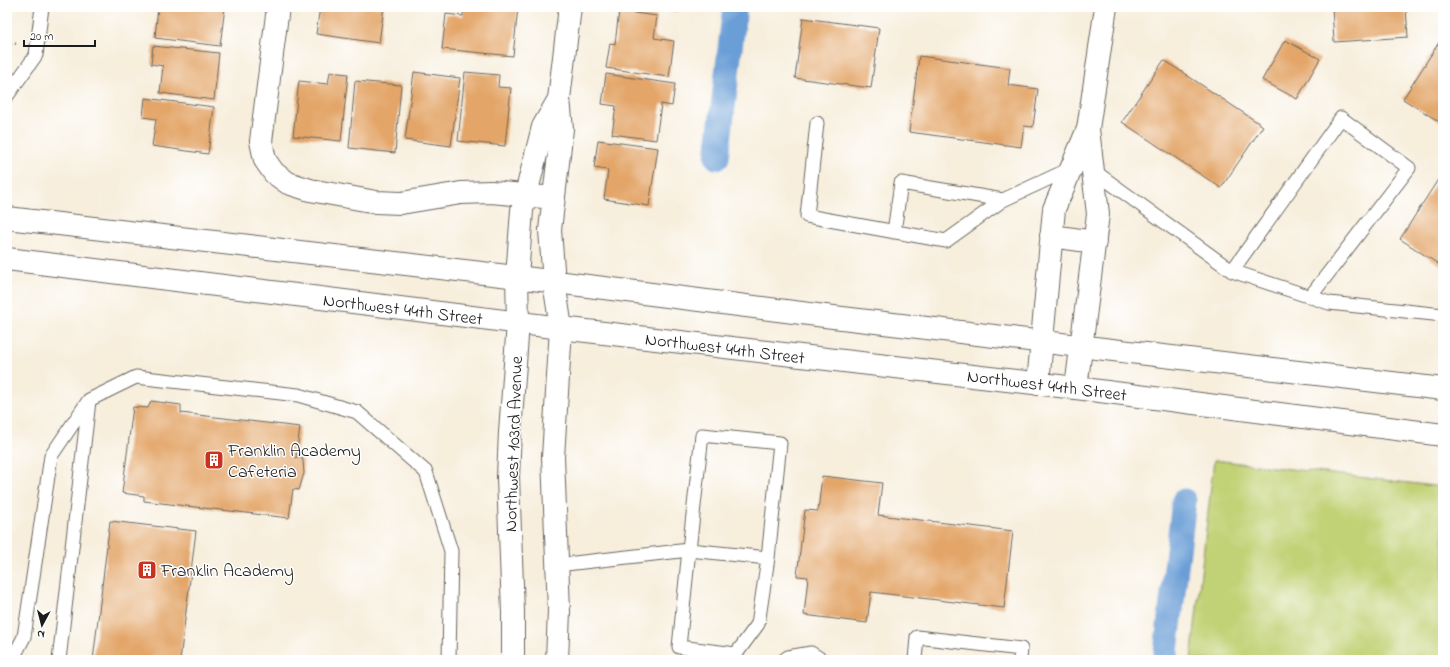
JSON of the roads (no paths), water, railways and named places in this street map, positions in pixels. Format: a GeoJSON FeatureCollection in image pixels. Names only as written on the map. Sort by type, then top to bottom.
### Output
{"type":"FeatureCollection","features":[{"type":"Feature","properties":{"kind":"street"},"geometry":{"type":"LineString","coordinates":[[278,7],[262,141],[265,160],[274,173],[288,183],[310,190],[376,202],[401,203],[461,193],[491,192],[554,198]]}},
{"type":"Feature","properties":{"kind":"street"},"geometry":{"type":"LineString","coordinates":[[557,660],[559,611],[554,457],[561,328],[554,282],[550,230],[562,128],[559,99],[570,7]]}},
{"type":"Feature","properties":{"kind":"street"},"geometry":{"type":"LineString","coordinates":[[1076,388],[1098,214],[1088,129],[1106,7]]}},
{"type":"Feature","properties":{"kind":"street","name":"Northwest 103rd Avenue"},"geometry":{"type":"LineString","coordinates":[[513,660],[513,612],[508,477],[518,323],[517,276],[520,225],[522,210],[543,127],[559,99]]}},
{"type":"Feature","properties":{"kind":"street"},"geometry":{"type":"LineString","coordinates":[[1038,384],[1054,209],[1070,167],[1088,129]]}},
{"type":"Feature","properties":{"kind":"street"},"geometry":{"type":"LineString","coordinates":[[7,218],[517,276],[825,316],[1443,389]]}},
{"type":"Feature","properties":{"kind":"street"},"geometry":{"type":"LineString","coordinates":[[1051,236],[1095,242]]}},
{"type":"Feature","properties":{"kind":"street","name":"Northwest 44th Street"},"geometry":{"type":"LineString","coordinates":[[7,259],[518,323],[1076,388],[1443,435]]}},
{"type":"Feature","properties":{"kind":"lane"},"geometry":{"type":"LineString","coordinates":[[7,96],[36,55],[42,7]]}},
{"type":"Feature","properties":{"kind":"lane"},"geometry":{"type":"LineString","coordinates":[[1232,271],[1341,118],[1409,168],[1310,297]]}},
{"type":"Feature","properties":{"kind":"lane"},"geometry":{"type":"LineString","coordinates":[[817,123],[807,216],[946,241],[1003,200],[1070,167],[1094,171],[1232,271],[1329,303],[1443,315]]}},
{"type":"Feature","properties":{"kind":"lane"},"geometry":{"type":"LineString","coordinates":[[894,232],[901,183],[1003,200]]}},
{"type":"Feature","properties":{"kind":"lane"},"geometry":{"type":"LineString","coordinates":[[12,660],[24,638],[51,456],[89,400],[136,377],[298,394],[357,412],[426,472],[451,551],[449,660]]}},
{"type":"Feature","properties":{"kind":"lane"},"geometry":{"type":"LineString","coordinates":[[59,660],[89,400]]}},
{"type":"Feature","properties":{"kind":"lane"},"geometry":{"type":"LineString","coordinates":[[702,435],[780,443],[768,558],[758,624],[736,654],[679,647],[689,550],[702,435]]}},
{"type":"Feature","properties":{"kind":"lane"},"geometry":{"type":"LineString","coordinates":[[557,565],[689,550],[768,558]]}},
{"type":"Feature","properties":{"kind":"lane"},"geometry":{"type":"LineString","coordinates":[[915,660],[917,637],[1021,649],[1020,660]]}},
{"type":"Feature","properties":{"kind":"lane"},"geometry":{"type":"LineString","coordinates":[[784,660],[788,657],[811,653],[822,660]]}},
{"type":"Feature","properties":{"kind":"waterway"},"geometry":{"type":"LineString","coordinates":[[717,157],[735,7]]}},
{"type":"Feature","properties":{"kind":"waterway"},"geometry":{"type":"LineString","coordinates":[[1165,660],[1184,501]]}},
{"type":"Feature","properties":{"kind":"place","name":"Franklin Academy Cafeteria"},"geometry":{"type":"Point","coordinates":[214,460]}},
{"type":"Feature","properties":{"kind":"place","name":"Franklin Academy"},"geometry":{"type":"Point","coordinates":[147,570]}}]}
